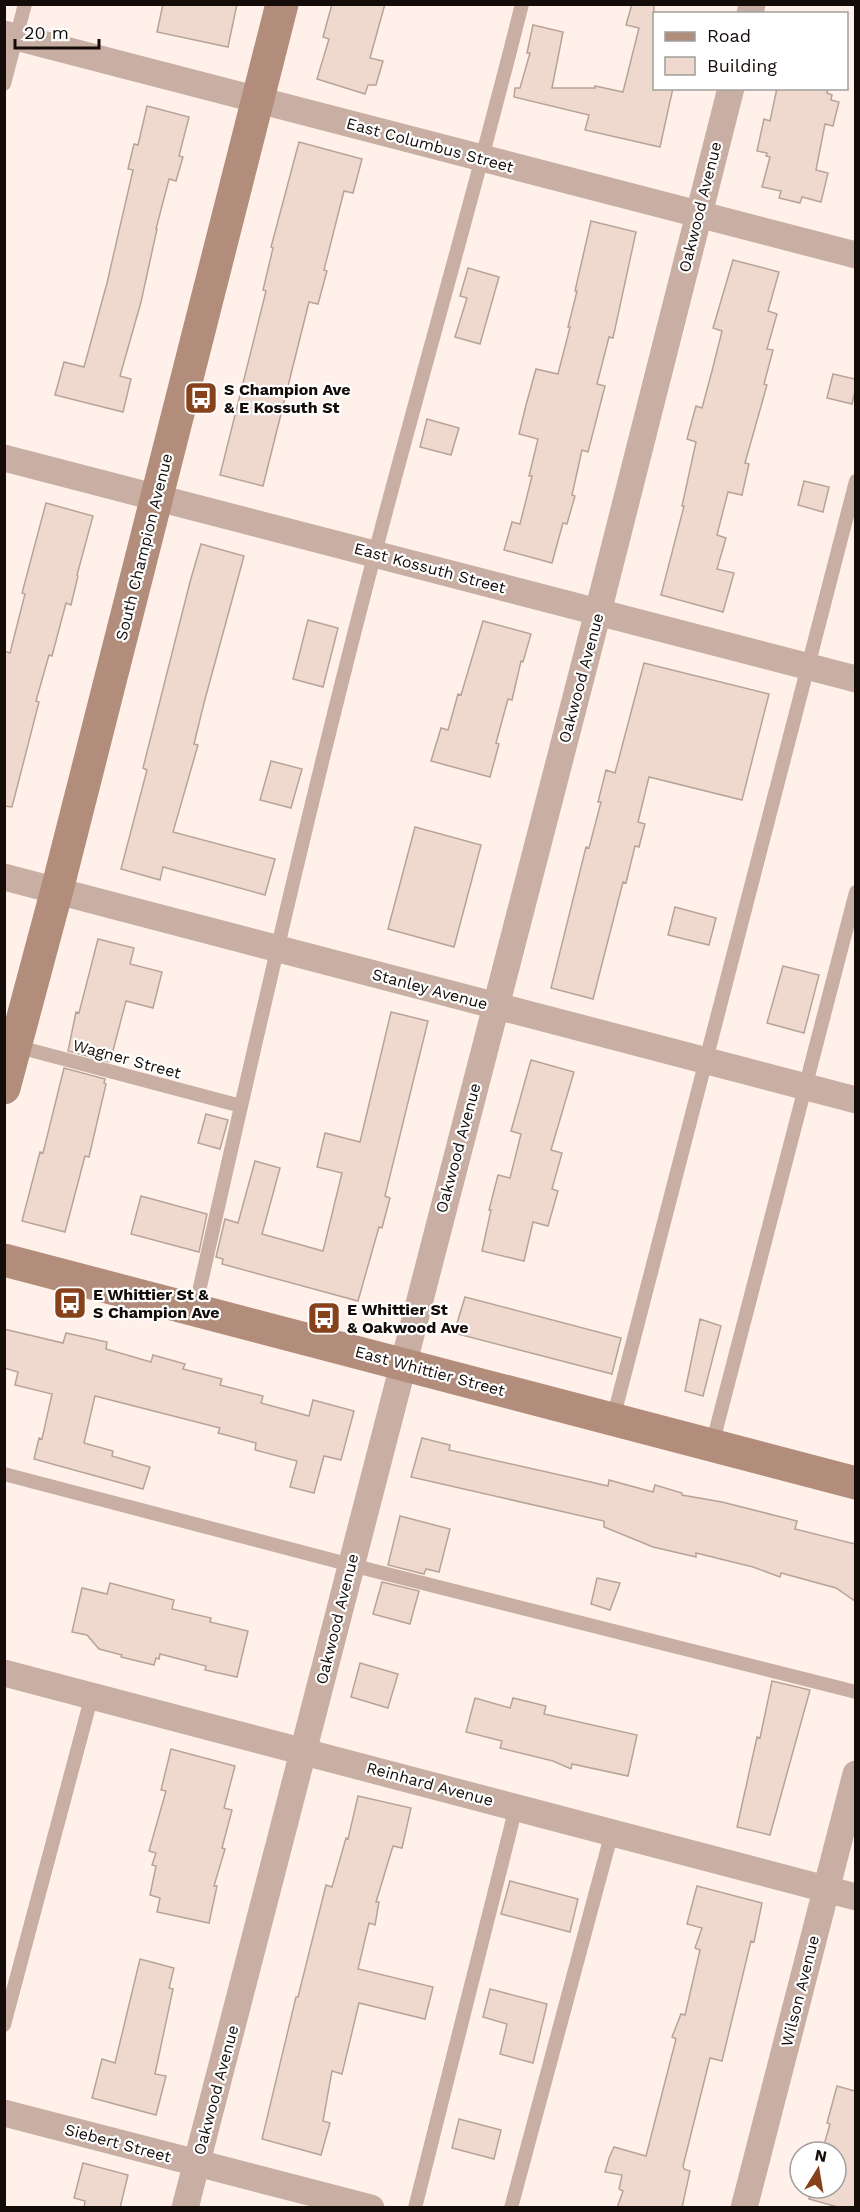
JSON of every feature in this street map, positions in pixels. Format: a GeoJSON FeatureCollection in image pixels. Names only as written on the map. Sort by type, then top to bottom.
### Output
{"type":"FeatureCollection","features":[{"type":"Feature","properties":{"kind":"street","name":"South Champion Avenue"},"geometry":{"type":"LineString","coordinates":[[4,1088],[10,1045],[57,890],[282,4]]}},
{"type":"Feature","properties":{"kind":"street","name":"East Columbus Street"},"geometry":{"type":"LineString","coordinates":[[10,35],[855,255]]}},
{"type":"Feature","properties":{"kind":"street","name":"Oakwood Avenue"},"geometry":{"type":"LineString","coordinates":[[184,2208],[598,612],[729,90]]}},
{"type":"Feature","properties":{"kind":"street","name":"East Kossuth Street"},"geometry":{"type":"LineString","coordinates":[[4,458],[855,679]]}},
{"type":"Feature","properties":{"kind":"street","name":"Stanley Avenue"},"geometry":{"type":"LineString","coordinates":[[4,877],[855,1100]]}},
{"type":"Feature","properties":{"kind":"street","name":"East Whittier Street"},"geometry":{"type":"LineString","coordinates":[[4,1260],[855,1483]]}},
{"type":"Feature","properties":{"kind":"street","name":"Reinhard Avenue"},"geometry":{"type":"LineString","coordinates":[[4,1673],[855,1897]]}},
{"type":"Feature","properties":{"kind":"street","name":"Wilson Avenue"},"geometry":{"type":"LineString","coordinates":[[744,2208],[855,1774]]}},
{"type":"Feature","properties":{"kind":"street","name":"Siebert Street"},"geometry":{"type":"LineString","coordinates":[[4,2113],[371,2208]]}},
{"type":"Feature","properties":{"kind":"lane"},"geometry":{"type":"LineString","coordinates":[[4,84],[10,35],[25,4]]}},
{"type":"Feature","properties":{"kind":"lane"},"geometry":{"type":"LineString","coordinates":[[195,1310],[277,948],[375,554],[483,158],[522,4]]}},
{"type":"Feature","properties":{"kind":"lane"},"geometry":{"type":"LineString","coordinates":[[613,1419],[855,481]]}},
{"type":"Feature","properties":{"kind":"lane"},"geometry":{"type":"LineString","coordinates":[[712,1444],[855,892]]}},
{"type":"Feature","properties":{"kind":"lane","name":"Wagner Street"},"geometry":{"type":"LineString","coordinates":[[10,1045],[241,1106]]}},
{"type":"Feature","properties":{"kind":"lane"},"geometry":{"type":"LineString","coordinates":[[4,1474],[351,1565],[855,1692]]}},
{"type":"Feature","properties":{"kind":"lane"},"geometry":{"type":"LineString","coordinates":[[4,2025],[92,1695]]}},
{"type":"Feature","properties":{"kind":"lane"},"geometry":{"type":"LineString","coordinates":[[414,2208],[516,1807]]}},
{"type":"Feature","properties":{"kind":"lane"},"geometry":{"type":"LineString","coordinates":[[511,2208],[612,1832]]}},
{"type":"Feature","properties":{"kind":"building"},"geometry":{"type":"Polygon","coordinates":[[[163,4],[237,4],[228,47],[157,32],[163,4]]]}},
{"type":"Feature","properties":{"kind":"building"},"geometry":{"type":"Polygon","coordinates":[[[332,4],[385,4],[370,58],[383,61],[376,85],[368,85],[365,94],[317,79],[329,39],[323,37],[332,4]]]}},
{"type":"Feature","properties":{"kind":"building"},"geometry":{"type":"Polygon","coordinates":[[[632,4],[654,4],[653,90],[673,90],[660,147],[585,130],[589,115],[514,97],[515,88],[520,88],[530,53],[527,53],[533,25],[563,32],[552,88],[595,88],[595,86],[623,92],[639,28],[626,25],[632,4]]]}},
{"type":"Feature","properties":{"kind":"building"},"geometry":{"type":"Polygon","coordinates":[[[777,90],[828,90],[827,93],[832,95],[831,100],[839,102],[833,126],[825,124],[816,170],[828,173],[821,202],[802,197],[800,203],[779,198],[781,191],[762,187],[770,157],[766,156],[767,153],[757,151],[764,119],[770,121],[777,90]]]}},
{"type":"Feature","properties":{"kind":"building"},"geometry":{"type":"Polygon","coordinates":[[[147,106],[189,117],[179,156],[183,157],[176,181],[169,179],[141,302],[120,376],[131,379],[123,412],[55,395],[64,362],[84,367],[107,283],[133,170],[128,169],[134,144],[138,145],[147,106]]]}},
{"type":"Feature","properties":{"kind":"building"},"geometry":{"type":"Polygon","coordinates":[[[299,142],[362,159],[353,193],[344,191],[318,304],[309,302],[263,486],[220,475],[266,291],[263,290],[273,248],[271,247],[299,142]]]}},
{"type":"Feature","properties":{"kind":"building"},"geometry":{"type":"Polygon","coordinates":[[[591,221],[636,232],[613,338],[609,337],[597,384],[605,386],[588,452],[582,450],[572,495],[575,496],[567,524],[563,523],[552,563],[504,550],[512,522],[520,524],[538,439],[519,434],[526,405],[536,369],[558,374],[570,327],[568,327],[577,291],[575,291],[591,221]]]}},
{"type":"Feature","properties":{"kind":"building"},"geometry":{"type":"Polygon","coordinates":[[[733,260],[779,272],[768,311],[777,314],[767,349],[773,350],[764,384],[767,385],[745,463],[749,464],[742,495],[728,492],[717,535],[726,538],[717,569],[734,573],[723,612],[661,595],[684,506],[682,506],[696,442],[687,439],[696,406],[702,408],[712,371],[722,331],[713,328],[733,260]]]}},
{"type":"Feature","properties":{"kind":"building"},"geometry":{"type":"Polygon","coordinates":[[[468,268],[499,277],[480,344],[455,337],[467,298],[460,296],[468,268]]]}},
{"type":"Feature","properties":{"kind":"building"},"geometry":{"type":"Polygon","coordinates":[[[833,374],[855,379],[852,404],[827,398],[833,374]]]}},
{"type":"Feature","properties":{"kind":"building"},"geometry":{"type":"Polygon","coordinates":[[[427,419],[459,428],[451,455],[420,447],[427,419]]]}},
{"type":"Feature","properties":{"kind":"building"},"geometry":{"type":"Polygon","coordinates":[[[804,481],[829,487],[823,512],[798,505],[804,481]]]}},
{"type":"Feature","properties":{"kind":"building"},"geometry":{"type":"Polygon","coordinates":[[[46,503],[93,516],[71,605],[66,603],[52,656],[49,655],[36,701],[39,702],[12,807],[4,806],[4,651],[10,653],[25,594],[22,593],[46,503]]]}},
{"type":"Feature","properties":{"kind":"building"},"geometry":{"type":"Polygon","coordinates":[[[201,544],[244,556],[194,744],[198,745],[173,832],[275,859],[265,895],[163,867],[160,880],[121,869],[147,770],[143,768],[201,544]]]}},
{"type":"Feature","properties":{"kind":"building"},"geometry":{"type":"Polygon","coordinates":[[[308,620],[338,628],[323,687],[293,679],[308,620]]]}},
{"type":"Feature","properties":{"kind":"building"},"geometry":{"type":"Polygon","coordinates":[[[483,621],[531,634],[523,662],[521,661],[512,700],[508,699],[490,777],[431,761],[441,728],[448,730],[458,694],[461,695],[483,621]]]}},
{"type":"Feature","properties":{"kind":"building"},"geometry":{"type":"Polygon","coordinates":[[[644,663],[769,694],[742,800],[649,777],[638,822],[645,824],[639,847],[635,846],[626,883],[623,882],[593,999],[551,988],[586,847],[589,848],[601,802],[598,802],[606,770],[615,773],[644,663]]]}},
{"type":"Feature","properties":{"kind":"building"},"geometry":{"type":"Polygon","coordinates":[[[271,761],[302,769],[291,808],[260,800],[271,761]]]}},
{"type":"Feature","properties":{"kind":"building"},"geometry":{"type":"Polygon","coordinates":[[[415,827],[481,845],[454,947],[388,929],[415,827]]]}},
{"type":"Feature","properties":{"kind":"building"},"geometry":{"type":"Polygon","coordinates":[[[675,907],[716,918],[709,945],[668,935],[675,907]]]}},
{"type":"Feature","properties":{"kind":"building"},"geometry":{"type":"Polygon","coordinates":[[[98,939],[134,948],[130,964],[162,972],[153,1008],[126,1001],[110,1062],[68,1051],[76,1012],[79,1013],[98,939]]]}},
{"type":"Feature","properties":{"kind":"building"},"geometry":{"type":"Polygon","coordinates":[[[783,966],[819,975],[804,1033],[767,1023],[783,966]]]}},
{"type":"Feature","properties":{"kind":"building"},"geometry":{"type":"Polygon","coordinates":[[[391,1012],[428,1021],[385,1196],[390,1198],[382,1228],[379,1227],[358,1301],[222,1264],[223,1259],[216,1257],[225,1219],[238,1223],[255,1161],[280,1168],[262,1234],[323,1251],[342,1173],[317,1167],[325,1133],[360,1142],[391,1012]]]}},
{"type":"Feature","properties":{"kind":"building"},"geometry":{"type":"Polygon","coordinates":[[[531,1060],[574,1072],[551,1150],[562,1153],[552,1189],[558,1191],[548,1226],[533,1222],[524,1261],[482,1251],[498,1175],[510,1178],[521,1134],[511,1131],[531,1060]]]}},
{"type":"Feature","properties":{"kind":"building"},"geometry":{"type":"Polygon","coordinates":[[[64,1068],[105,1079],[106,1084],[89,1157],[85,1156],[65,1232],[22,1221],[40,1152],[43,1153],[64,1068]]]}},
{"type":"Feature","properties":{"kind":"building"},"geometry":{"type":"Polygon","coordinates":[[[206,1114],[228,1120],[220,1149],[198,1143],[206,1114]]]}},
{"type":"Feature","properties":{"kind":"building"},"geometry":{"type":"Polygon","coordinates":[[[141,1196],[207,1214],[199,1252],[131,1234],[141,1196]]]}},
{"type":"Feature","properties":{"kind":"building"},"geometry":{"type":"Polygon","coordinates":[[[465,1297],[621,1338],[612,1374],[454,1333],[465,1297]]]}},
{"type":"Feature","properties":{"kind":"building"},"geometry":{"type":"Polygon","coordinates":[[[700,1319],[721,1326],[703,1396],[685,1391],[700,1319]]]}},
{"type":"Feature","properties":{"kind":"building"},"geometry":{"type":"Polygon","coordinates":[[[4,1329],[63,1343],[66,1333],[107,1342],[106,1349],[151,1362],[153,1355],[185,1364],[183,1369],[222,1379],[220,1385],[263,1396],[261,1403],[309,1416],[313,1400],[354,1411],[341,1460],[324,1456],[314,1493],[290,1487],[297,1461],[255,1450],[256,1443],[218,1433],[220,1428],[95,1396],[84,1443],[113,1451],[112,1456],[150,1467],[143,1489],[34,1459],[39,1438],[42,1439],[52,1394],[15,1385],[18,1372],[4,1368],[4,1329]]]}},
{"type":"Feature","properties":{"kind":"building"},"geometry":{"type":"Polygon","coordinates":[[[422,1438],[450,1445],[449,1450],[608,1486],[609,1480],[653,1492],[655,1485],[682,1493],[682,1495],[722,1502],[797,1521],[795,1529],[855,1544],[855,1601],[836,1588],[781,1573],[780,1577],[753,1567],[696,1553],[696,1557],[653,1547],[604,1527],[604,1521],[411,1477],[422,1438]]]}},
{"type":"Feature","properties":{"kind":"building"},"geometry":{"type":"Polygon","coordinates":[[[400,1516],[450,1529],[439,1572],[426,1569],[424,1574],[388,1565],[400,1516]]]}},
{"type":"Feature","properties":{"kind":"building"},"geometry":{"type":"Polygon","coordinates":[[[597,1578],[620,1583],[610,1610],[591,1604],[597,1578]]]}},
{"type":"Feature","properties":{"kind":"building"},"geometry":{"type":"Polygon","coordinates":[[[382,1582],[419,1591],[410,1624],[373,1614],[382,1582]]]}},
{"type":"Feature","properties":{"kind":"building"},"geometry":{"type":"Polygon","coordinates":[[[110,1583],[174,1600],[172,1609],[211,1618],[210,1622],[248,1631],[237,1677],[205,1670],[206,1666],[160,1654],[154,1665],[121,1657],[122,1655],[99,1649],[87,1635],[72,1632],[82,1588],[107,1594],[110,1583]]]}},
{"type":"Feature","properties":{"kind":"building"},"geometry":{"type":"Polygon","coordinates":[[[360,1663],[398,1674],[388,1708],[351,1697],[360,1663]]]}},
{"type":"Feature","properties":{"kind":"building"},"geometry":{"type":"Polygon","coordinates":[[[772,1681],[810,1690],[770,1835],[737,1827],[772,1681]]]}},
{"type":"Feature","properties":{"kind":"building"},"geometry":{"type":"Polygon","coordinates":[[[475,1698],[510,1708],[513,1698],[546,1706],[544,1714],[637,1735],[628,1776],[572,1764],[571,1769],[553,1761],[500,1748],[502,1741],[466,1732],[475,1698]]]}},
{"type":"Feature","properties":{"kind":"building"},"geometry":{"type":"Polygon","coordinates":[[[171,1749],[235,1766],[224,1808],[232,1810],[222,1848],[225,1849],[214,1886],[217,1886],[209,1923],[157,1912],[160,1898],[150,1895],[156,1866],[152,1865],[156,1853],[149,1851],[166,1791],[161,1790],[171,1749]]]}},
{"type":"Feature","properties":{"kind":"building"},"geometry":{"type":"Polygon","coordinates":[[[358,1796],[411,1808],[402,1848],[393,1846],[376,1902],[379,1902],[375,1925],[369,1923],[358,1969],[433,1987],[425,2019],[359,2003],[342,2074],[332,2071],[323,2121],[330,2123],[321,2155],[262,2139],[326,1885],[332,1887],[346,1838],[348,1839],[358,1796]]]}},
{"type":"Feature","properties":{"kind":"building"},"geometry":{"type":"Polygon","coordinates":[[[510,1881],[578,1899],[570,1932],[501,1914],[510,1881]]]}},
{"type":"Feature","properties":{"kind":"building"},"geometry":{"type":"Polygon","coordinates":[[[697,1886],[762,1903],[754,1942],[751,1941],[722,2061],[710,2058],[683,2166],[684,2169],[690,2171],[682,2208],[617,2208],[623,2191],[619,2189],[622,2175],[605,2172],[614,2147],[646,2156],[676,2039],[672,2037],[681,2014],[685,2015],[700,1950],[695,1948],[702,1928],[687,1924],[697,1886]]]}},
{"type":"Feature","properties":{"kind":"building"},"geometry":{"type":"Polygon","coordinates":[[[140,1959],[174,1968],[169,1988],[173,1989],[155,2074],[166,2076],[156,2115],[92,2098],[102,2059],[115,2063],[140,1959]]]}},
{"type":"Feature","properties":{"kind":"building"},"geometry":{"type":"Polygon","coordinates":[[[490,1989],[547,2004],[533,2063],[500,2054],[507,2024],[483,2017],[490,1989]]]}},
{"type":"Feature","properties":{"kind":"building"},"geometry":{"type":"Polygon","coordinates":[[[837,2086],[855,2091],[855,2208],[841,2208],[813,2200],[848,2200],[848,2140],[825,2140],[830,2124],[827,2123],[837,2086]]]}},
{"type":"Feature","properties":{"kind":"building"},"geometry":{"type":"Polygon","coordinates":[[[459,2119],[501,2130],[494,2159],[452,2148],[459,2119]]]}},
{"type":"Feature","properties":{"kind":"building"},"geometry":{"type":"Polygon","coordinates":[[[83,2163],[128,2175],[120,2208],[84,2208],[85,2201],[74,2198],[83,2163]]]}},
{"type":"Feature","properties":{"kind":"place","name":"S Champion Ave & E Kossuth St"},"geometry":{"type":"Point","coordinates":[201,398]}},
{"type":"Feature","properties":{"kind":"place","name":"E Whittier St & S Champion Ave"},"geometry":{"type":"Point","coordinates":[70,1303]}},
{"type":"Feature","properties":{"kind":"place","name":"E Whittier St & Oakwood Ave"},"geometry":{"type":"Point","coordinates":[324,1318]}}]}
